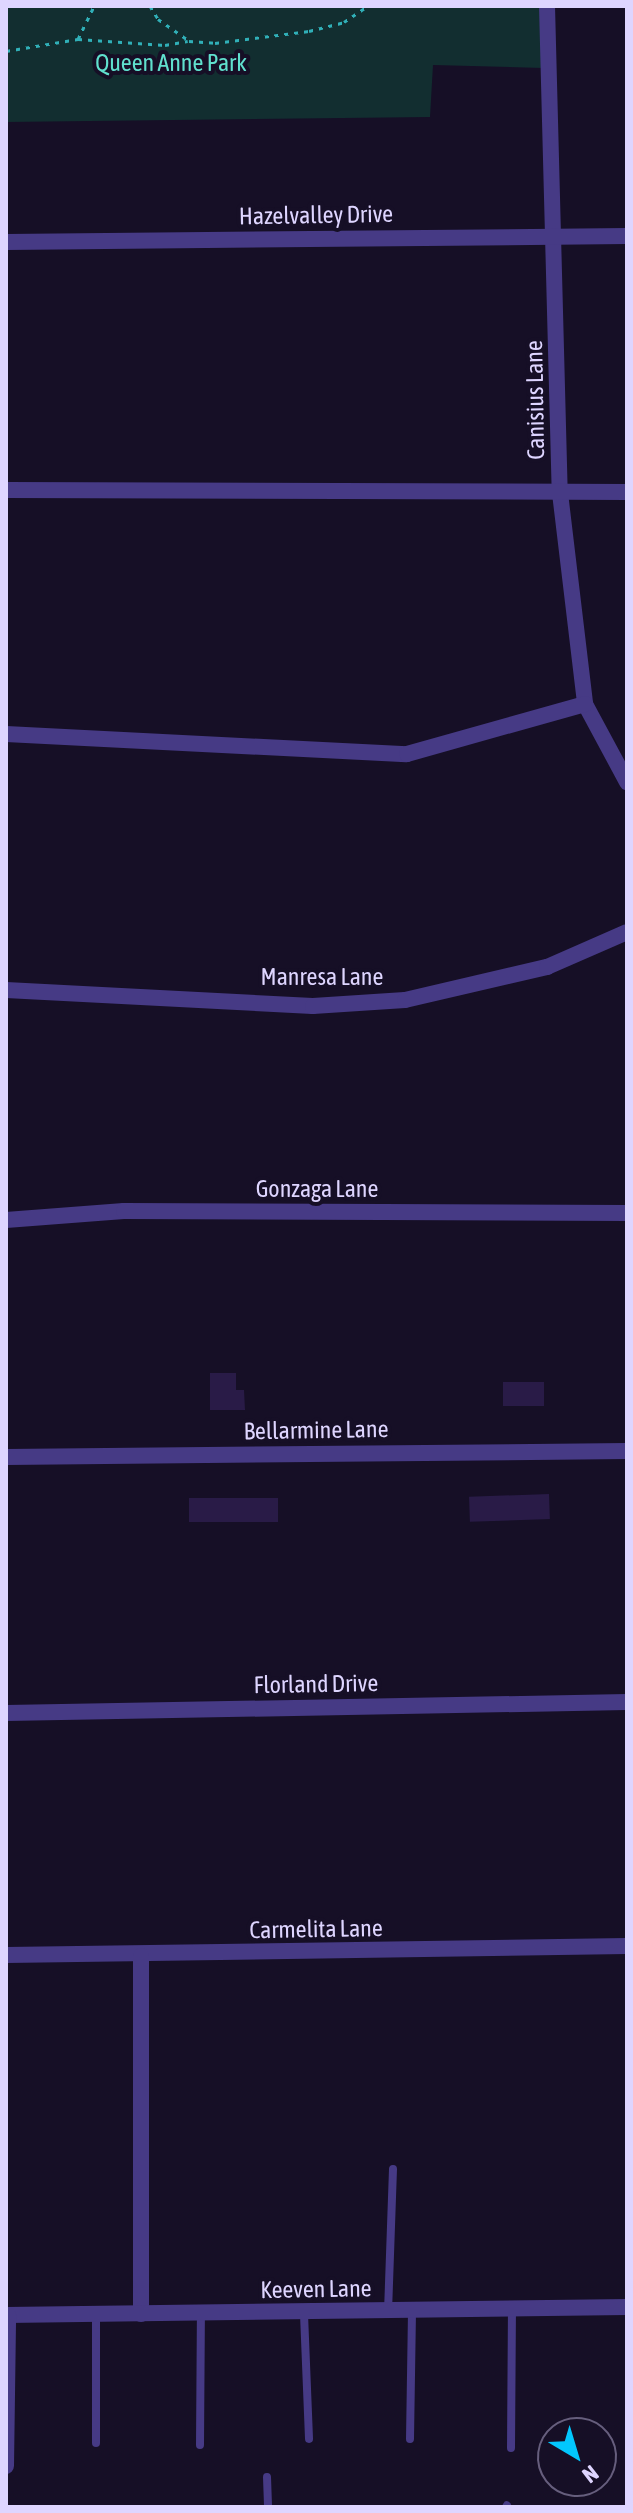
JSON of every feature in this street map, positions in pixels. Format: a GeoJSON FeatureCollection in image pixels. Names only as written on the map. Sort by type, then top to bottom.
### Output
{"type":"FeatureCollection","features":[{"type":"Feature","properties":{"kind":"street","name":"Canisius Lane"},"geometry":{"type":"LineString","coordinates":[[547,6],[556,237],[560,493],[585,704],[627,782]]}},
{"type":"Feature","properties":{"kind":"street","name":"Hazelvalley Drive"},"geometry":{"type":"LineString","coordinates":[[6,242],[627,236]]}},
{"type":"Feature","properties":{"kind":"street"},"geometry":{"type":"LineString","coordinates":[[6,490],[627,492]]}},
{"type":"Feature","properties":{"kind":"street"},"geometry":{"type":"LineString","coordinates":[[6,734],[407,754],[585,704]]}},
{"type":"Feature","properties":{"kind":"street","name":"Manresa Lane"},"geometry":{"type":"LineString","coordinates":[[6,990],[313,1006],[405,1000],[547,967],[627,932]]}},
{"type":"Feature","properties":{"kind":"street","name":"Gonzaga Lane"},"geometry":{"type":"LineString","coordinates":[[6,1220],[124,1211],[627,1213]]}},
{"type":"Feature","properties":{"kind":"street","name":"Bellarmine Lane"},"geometry":{"type":"LineString","coordinates":[[6,1457],[627,1451]]}},
{"type":"Feature","properties":{"kind":"street","name":"Florland Drive"},"geometry":{"type":"LineString","coordinates":[[6,1713],[627,1702]]}},
{"type":"Feature","properties":{"kind":"street","name":"Carmelita Lane"},"geometry":{"type":"LineString","coordinates":[[6,1955],[141,1956],[627,1946]]}},
{"type":"Feature","properties":{"kind":"street"},"geometry":{"type":"LineString","coordinates":[[141,1956],[141,2314]]}},
{"type":"Feature","properties":{"kind":"street","name":"Keeven Lane"},"geometry":{"type":"LineString","coordinates":[[7,2315],[388,2313],[627,2307]]}},
{"type":"Feature","properties":{"kind":"street"},"geometry":{"type":"LineString","coordinates":[[6,2466],[7,2315]]}},
{"type":"Feature","properties":{"kind":"lane"},"geometry":{"type":"LineString","coordinates":[[388,2313],[393,2169]]}},
{"type":"Feature","properties":{"kind":"lane"},"geometry":{"type":"LineString","coordinates":[[511,2448],[512,2310]]}},
{"type":"Feature","properties":{"kind":"lane"},"geometry":{"type":"LineString","coordinates":[[410,2439],[412,2312]]}},
{"type":"Feature","properties":{"kind":"lane"},"geometry":{"type":"LineString","coordinates":[[200,2445],[201,2314]]}},
{"type":"Feature","properties":{"kind":"lane"},"geometry":{"type":"LineString","coordinates":[[304,2314],[309,2439]]}},
{"type":"Feature","properties":{"kind":"lane"},"geometry":{"type":"LineString","coordinates":[[96,2315],[96,2443]]}},
{"type":"Feature","properties":{"kind":"lane"},"geometry":{"type":"LineString","coordinates":[[267,2477],[268,2507]]}},
{"type":"Feature","properties":{"kind":"path"},"geometry":{"type":"LineString","coordinates":[[78,39],[94,6]]}},
{"type":"Feature","properties":{"kind":"path"},"geometry":{"type":"LineString","coordinates":[[150,6],[158,19],[189,41]]}},
{"type":"Feature","properties":{"kind":"path"},"geometry":{"type":"LineString","coordinates":[[6,51],[78,39],[165,45],[189,41],[215,43],[309,31],[344,22],[368,6]]}},
{"type":"Feature","properties":{"kind":"green space","name":"Queen Anne Park"},"geometry":{"type":"Polygon","coordinates":[[[6,6],[542,6],[543,68],[433,65],[430,117],[6,122],[6,6]]]}},
{"type":"Feature","properties":{"kind":"building"},"geometry":{"type":"Polygon","coordinates":[[[210,1373],[236,1373],[236,1390],[244,1390],[245,1410],[210,1410],[210,1373]]]}},
{"type":"Feature","properties":{"kind":"building"},"geometry":{"type":"Polygon","coordinates":[[[503,1382],[544,1382],[544,1406],[503,1406],[503,1382]]]}},
{"type":"Feature","properties":{"kind":"building"},"geometry":{"type":"Polygon","coordinates":[[[549,1494],[550,1519],[470,1522],[469,1497],[549,1494]]]}},
{"type":"Feature","properties":{"kind":"building"},"geometry":{"type":"Polygon","coordinates":[[[189,1498],[278,1498],[278,1522],[189,1522],[189,1498]]]}}]}
